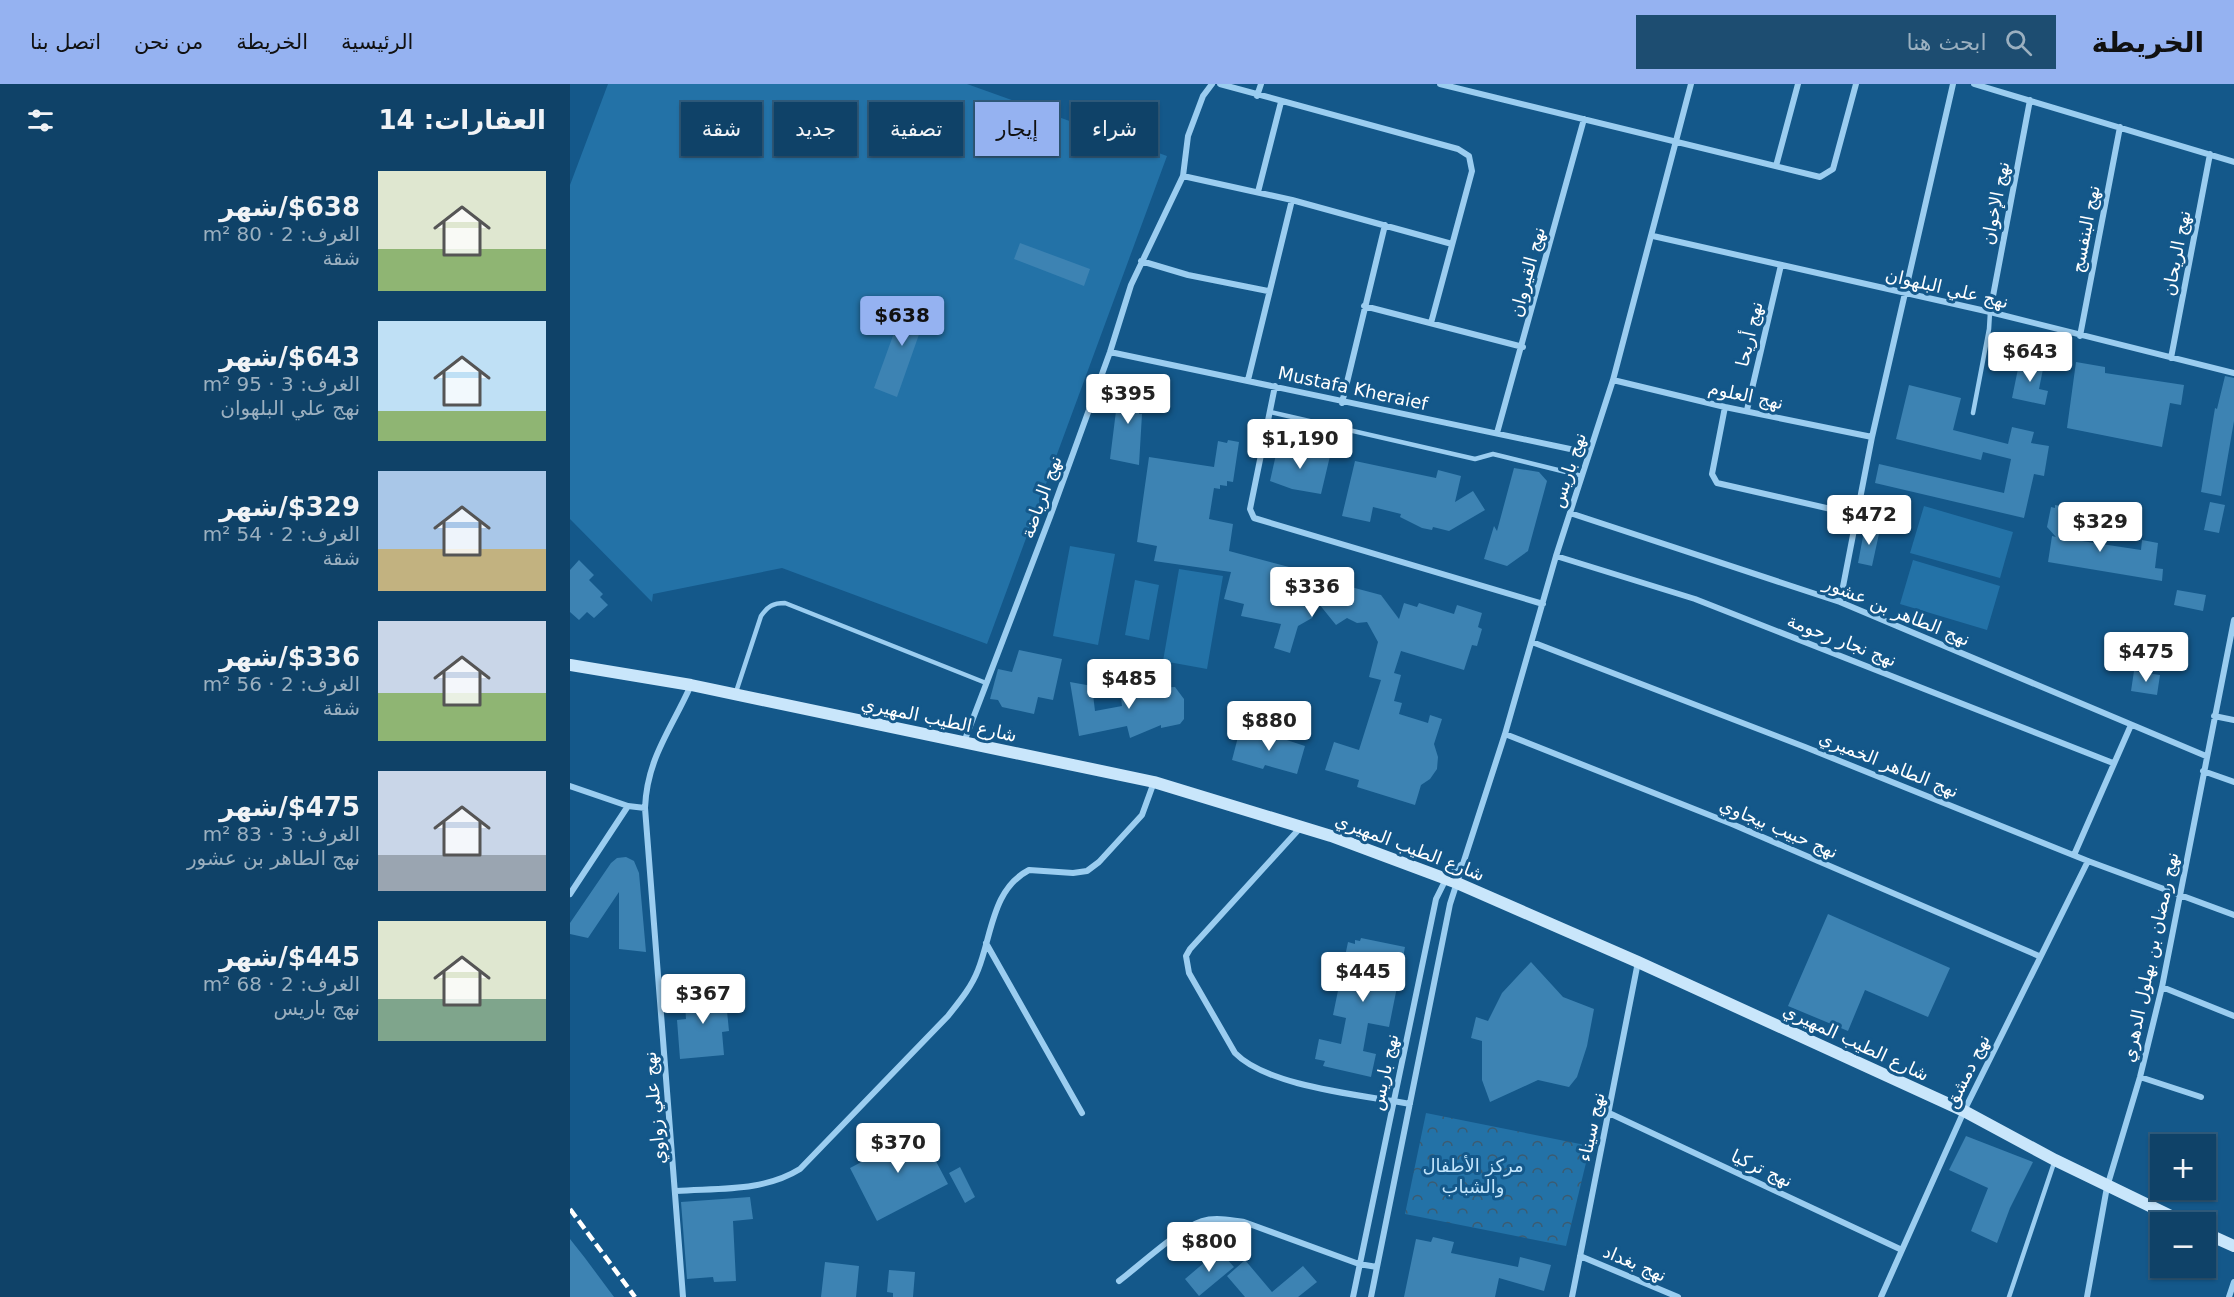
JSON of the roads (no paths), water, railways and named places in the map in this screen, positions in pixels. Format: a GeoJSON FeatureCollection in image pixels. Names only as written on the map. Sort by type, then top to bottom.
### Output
{"type":"FeatureCollection","features":[{"type":"Feature","properties":{"kind":"street","name":"نهج الرياضة"},"geometry":{"type":"LineString","coordinates":[[964,742],[1050,517],[1141,261],[1183,176],[1188,136],[1206,89],[1212,84]]}},
{"type":"Feature","properties":{"kind":"street"},"geometry":{"type":"LineString","coordinates":[[1220,84],[1465,152],[1471,159],[1472,171],[1431,323]]}},
{"type":"Feature","properties":{"kind":"street"},"geometry":{"type":"LineString","coordinates":[[1257,96],[1261,84]]}},
{"type":"Feature","properties":{"kind":"street"},"geometry":{"type":"LineString","coordinates":[[1440,84],[1820,177],[1830,172],[1856,84]]}},
{"type":"Feature","properties":{"kind":"street","name":"نهج باريس"},"geometry":{"type":"LineString","coordinates":[[1353,1297],[1436,899],[1464,863],[1505,734],[1556,556],[1613,380],[1653,236],[1691,84]]}},
{"type":"Feature","properties":{"kind":"street"},"geometry":{"type":"LineString","coordinates":[[1776,166],[1798,84]]}},
{"type":"Feature","properties":{"kind":"street"},"geometry":{"type":"LineString","coordinates":[[1840,602],[1872,437],[1953,84]]}},
{"type":"Feature","properties":{"kind":"street"},"geometry":{"type":"LineString","coordinates":[[1974,84],[2234,162]]}},
{"type":"Feature","properties":{"kind":"street","name":"نهج الإخوان"},"geometry":{"type":"LineString","coordinates":[[1990,312],[2030,100]]}},
{"type":"Feature","properties":{"kind":"street"},"geometry":{"type":"LineString","coordinates":[[1258,192],[1281,102]]}},
{"type":"Feature","properties":{"kind":"street","name":"نهج القيروان"},"geometry":{"type":"LineString","coordinates":[[1497,433],[1523,347],[1584,119]]}},
{"type":"Feature","properties":{"kind":"street","name":"نهج البنفسج"},"geometry":{"type":"LineString","coordinates":[[2080,336],[2121,127]]}},
{"type":"Feature","properties":{"kind":"street","name":"نهج الريحان"},"geometry":{"type":"LineString","coordinates":[[2171,358],[2210,154]]}},
{"type":"Feature","properties":{"kind":"street"},"geometry":{"type":"LineString","coordinates":[[1183,176],[1292,200],[1452,244]]}},
{"type":"Feature","properties":{"kind":"street"},"geometry":{"type":"LineString","coordinates":[[1248,380],[1292,200]]}},
{"type":"Feature","properties":{"kind":"street"},"geometry":{"type":"LineString","coordinates":[[1342,403],[1385,225]]}},
{"type":"Feature","properties":{"kind":"street","name":"نهج علي البلهوان"},"geometry":{"type":"LineString","coordinates":[[1653,236],[1990,312],[2234,373]]}},
{"type":"Feature","properties":{"kind":"street"},"geometry":{"type":"LineString","coordinates":[[1141,261],[1188,275],[1268,291]]}},
{"type":"Feature","properties":{"kind":"street","name":"نهج أريحا"},"geometry":{"type":"LineString","coordinates":[[1748,410],[1781,265]]}},
{"type":"Feature","properties":{"kind":"street"},"geometry":{"type":"LineString","coordinates":[[1364,306],[1523,347]]}},
{"type":"Feature","properties":{"kind":"street","name":"Mustafa Kheraief"},"geometry":{"type":"LineString","coordinates":[[1110,352],[1248,380],[1342,403],[1589,453]]}},
{"type":"Feature","properties":{"kind":"street","name":"نهج العلوم"},"geometry":{"type":"LineString","coordinates":[[1613,380],[1725,407],[1872,437]]}},
{"type":"Feature","properties":{"kind":"street"},"geometry":{"type":"LineString","coordinates":[[1275,386],[1250,509],[1254,518],[1543,604]]}},
{"type":"Feature","properties":{"kind":"street"},"geometry":{"type":"LineString","coordinates":[[1725,407],[1712,474],[1717,483],[1857,515]]}},
{"type":"Feature","properties":{"kind":"street","name":"نهج الطاهر بن عشور"},"geometry":{"type":"LineString","coordinates":[[1570,513],[1840,602],[2206,756]]}},
{"type":"Feature","properties":{"kind":"street","name":"نهج نجار رحومة"},"geometry":{"type":"LineString","coordinates":[[1556,556],[1695,599],[2113,763]]}},
{"type":"Feature","properties":{"kind":"street","name":"نهج رمضان بن بهلول الدهري"},"geometry":{"type":"LineString","coordinates":[[2087,1297],[2107,1186],[2140,1077],[2162,987],[2234,620]]}},
{"type":"Feature","properties":{"kind":"street","name":"نهج الطاهر الخميري"},"geometry":{"type":"LineString","coordinates":[[1532,642],[1805,747],[2088,861],[2234,915]]}},
{"type":"Feature","properties":{"kind":"street","name":"شارع الطيب المهيري"},"geometry":{"type":"LineString","coordinates":[[570,665],[736,694],[1154,782],[1302,826],[1452,881],[1638,962],[1964,1111],[2055,1160],[2162,1212]]}},
{"type":"Feature","properties":{"kind":"street","name":"نهج علي زواوي"},"geometry":{"type":"LineString","coordinates":[[683,1297],[645,808],[646,783],[651,763],[691,685]]}},
{"type":"Feature","properties":{"kind":"street"},"geometry":{"type":"LineString","coordinates":[[2214,716],[2234,720]]}},
{"type":"Feature","properties":{"kind":"street"},"geometry":{"type":"LineString","coordinates":[[2074,855],[2131,725]]}},
{"type":"Feature","properties":{"kind":"street","name":"نهج حبيب بيجاوي"},"geometry":{"type":"LineString","coordinates":[[1505,734],[1732,824],[2039,956]]}},
{"type":"Feature","properties":{"kind":"street"},"geometry":{"type":"LineString","coordinates":[[2203,771],[2234,782]]}},
{"type":"Feature","properties":{"kind":"street"},"geometry":{"type":"LineString","coordinates":[[675,1191],[763,1185],[783,1179],[800,1169],[948,1016],[968,990],[978,971],[1003,896],[1019,875],[1029,870],[1072,873],[1087,871],[1099,862],[1142,815],[1154,782]]}},
{"type":"Feature","properties":{"kind":"street"},"geometry":{"type":"LineString","coordinates":[[570,786],[628,806],[645,808]]}},
{"type":"Feature","properties":{"kind":"street"},"geometry":{"type":"LineString","coordinates":[[570,894],[628,806]]}},
{"type":"Feature","properties":{"kind":"street"},"geometry":{"type":"LineString","coordinates":[[1302,826],[1190,949],[1185,956],[1189,973],[1235,1053],[1244,1062],[1274,1076],[1410,1104]]}},
{"type":"Feature","properties":{"kind":"street","name":"نهج دمشق"},"geometry":{"type":"LineString","coordinates":[[1881,1297],[1964,1111],[2088,861]]}},
{"type":"Feature","properties":{"kind":"street","name":"نهج باريس"},"geometry":{"type":"LineString","coordinates":[[1371,1297],[1450,904],[1452,881],[1464,863]]}},
{"type":"Feature","properties":{"kind":"street"},"geometry":{"type":"LineString","coordinates":[[986,942],[1082,1113]]}},
{"type":"Feature","properties":{"kind":"street","name":"نهج سيناء"},"geometry":{"type":"LineString","coordinates":[[1572,1297],[1638,962]]}},
{"type":"Feature","properties":{"kind":"street"},"geometry":{"type":"LineString","coordinates":[[2162,987],[2234,1016]]}},
{"type":"Feature","properties":{"kind":"street"},"geometry":{"type":"LineString","coordinates":[[2140,1077],[2201,1097]]}},
{"type":"Feature","properties":{"kind":"street","name":"نهج تركيا"},"geometry":{"type":"LineString","coordinates":[[1609,1113],[1902,1250]]}},
{"type":"Feature","properties":{"kind":"street"},"geometry":{"type":"LineString","coordinates":[[1119,1281],[1187,1229],[1202,1221],[1224,1219],[1244,1222],[1359,1264],[1377,1267]]}},
{"type":"Feature","properties":{"kind":"street"},"geometry":{"type":"LineString","coordinates":[[2216,1238],[2234,1246]]}},
{"type":"Feature","properties":{"kind":"street","name":"نهج بغداد"},"geometry":{"type":"LineString","coordinates":[[1580,1256],[1678,1297]]}},
{"type":"Feature","properties":{"kind":"street"},"geometry":{"type":"LineString","coordinates":[[2229,1297],[2234,1282]]}},
{"type":"Feature","properties":{"kind":"lane"},"geometry":{"type":"LineString","coordinates":[[1973,413],[1990,312]]}},
{"type":"Feature","properties":{"kind":"lane"},"geometry":{"type":"LineString","coordinates":[[1270,412],[1475,459],[1493,454],[1582,476]]}},
{"type":"Feature","properties":{"kind":"lane"},"geometry":{"type":"LineString","coordinates":[[736,694],[761,616],[774,603],[785,603],[986,683]]}},
{"type":"Feature","properties":{"kind":"lane"},"geometry":{"type":"LineString","coordinates":[[2009,1297],[2055,1160]]}},
{"type":"Feature","properties":{"kind":"railway"},"geometry":{"type":"LineString","coordinates":[[570,1209],[635,1297]]}},
{"type":"Feature","properties":{"kind":"park label","name":"مركز الأطفال والشباب"},"geometry":{"type":"Point","coordinates":[1473,1175]}}]}
